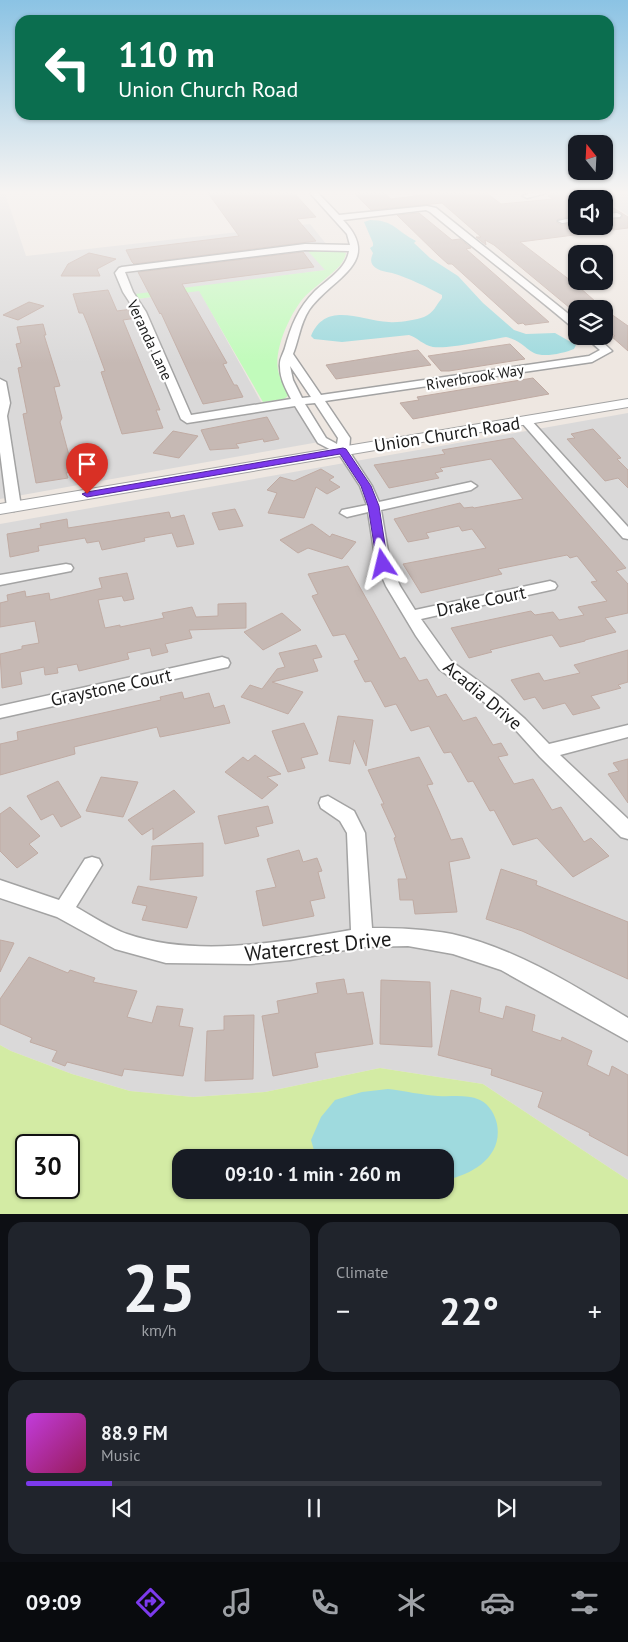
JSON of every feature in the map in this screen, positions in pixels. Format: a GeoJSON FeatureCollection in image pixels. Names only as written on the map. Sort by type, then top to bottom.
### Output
{"type":"FeatureCollection","features":[{"type":"Feature","properties":{"kind":"street","name":"Veranda Lane"},"geometry":{"type":"LineString","coordinates":[[284,250],[136,268],[122,270],[120,273],[128,292],[141,312],[187,419],[318,398]]}},
{"type":"Feature","properties":{"kind":"street"},"geometry":{"type":"LineString","coordinates":[[288,354],[344,438],[343,451],[324,442],[298,401],[288,381],[285,359],[293,332],[304,311],[313,299],[348,267],[354,255],[354,250]]}},
{"type":"Feature","properties":{"kind":"street"},"geometry":{"type":"LineString","coordinates":[[480,250],[515,274],[568,318]]}},
{"type":"Feature","properties":{"kind":"street","name":"Riverbrook Way"},"geometry":{"type":"LineString","coordinates":[[318,398],[353,392],[391,390],[592,359],[607,351],[600,345]]}},
{"type":"Feature","properties":{"kind":"street"},"geometry":{"type":"LineString","coordinates":[[0,382],[4,403],[1,416],[7,508]]}},
{"type":"Feature","properties":{"kind":"street","name":"Union Church Road"},"geometry":{"type":"LineString","coordinates":[[7,508],[628,404]]}},
{"type":"Feature","properties":{"kind":"street"},"geometry":{"type":"LineString","coordinates":[[526,421],[628,535]]}},
{"type":"Feature","properties":{"kind":"street","name":"Acadia Drive"},"geometry":{"type":"LineString","coordinates":[[343,451],[366,486],[374,506],[383,564],[393,586],[445,666],[494,701],[519,723],[546,752],[628,831]]}},
{"type":"Feature","properties":{"kind":"street"},"geometry":{"type":"LineString","coordinates":[[347,513],[471,486]]}},
{"type":"Feature","properties":{"kind":"street"},"geometry":{"type":"LineString","coordinates":[[0,580],[66,568]]}},
{"type":"Feature","properties":{"kind":"street","name":"Drake Court"},"geometry":{"type":"LineString","coordinates":[[412,616],[550,586]]}},
{"type":"Feature","properties":{"kind":"street","name":"Graystone Court"},"geometry":{"type":"LineString","coordinates":[[0,712],[222,663]]}},
{"type":"Feature","properties":{"kind":"street"},"geometry":{"type":"LineString","coordinates":[[546,752],[628,732]]}},
{"type":"Feature","properties":{"kind":"street"},"geometry":{"type":"LineString","coordinates":[[328,803],[347,816],[356,833],[362,938]]}},
{"type":"Feature","properties":{"kind":"street"},"geometry":{"type":"LineString","coordinates":[[63,910],[92,865]]}},
{"type":"Feature","properties":{"kind":"street","name":"Watercrest Drive"},"geometry":{"type":"LineString","coordinates":[[0,889],[63,910],[122,942],[166,954],[212,956],[250,954],[290,950],[362,938],[408,936],[453,944],[507,962],[578,1000],[628,1030]]}},
{"type":"Feature","properties":{"kind":"shaded area"},"geometry":{"type":"Polygon","coordinates":[[[0,250],[24,250],[26,256],[82,250],[307,250],[326,270],[136,295],[138,299],[199,290],[265,409],[289,407],[297,409],[319,442],[0,499],[0,250]]]}},
{"type":"Feature","properties":{"kind":"shaded area"},"geometry":{"type":"Polygon","coordinates":[[[628,413],[628,1180],[483,1084],[380,1068],[265,1092],[193,1097],[130,1091],[72,1074],[0,1045],[0,524],[628,413]]]}},
{"type":"Feature","properties":{"kind":"green space"},"geometry":{"type":"Polygon","coordinates":[[[307,250],[340,251],[346,253],[338,268],[301,301],[287,326],[280,346],[277,365],[289,395],[284,399],[263,402],[199,291],[137,299],[135,294],[325,270],[307,250]]]}},
{"type":"Feature","properties":{"kind":"green space"},"geometry":{"type":"Polygon","coordinates":[[[0,1045],[72,1074],[130,1091],[193,1097],[265,1092],[380,1068],[483,1084],[628,1180],[628,1214],[0,1214],[0,1045]]]}},
{"type":"Feature","properties":{"kind":"water"},"geometry":{"type":"Polygon","coordinates":[[[371,250],[421,250],[430,258],[458,276],[483,303],[514,330],[526,334],[555,333],[568,340],[568,345],[576,345],[574,349],[565,352],[543,355],[534,353],[517,341],[506,337],[459,346],[441,347],[429,346],[409,335],[342,342],[314,339],[311,336],[318,325],[326,318],[335,315],[356,316],[389,322],[407,321],[427,315],[433,311],[442,298],[442,295],[418,283],[376,268],[372,264],[371,258],[373,253],[371,250]]]}},
{"type":"Feature","properties":{"kind":"water"},"geometry":{"type":"Polygon","coordinates":[[[388,1089],[432,1095],[470,1097],[480,1100],[492,1110],[495,1117],[498,1135],[496,1145],[484,1162],[467,1173],[454,1178],[454,1149],[314,1149],[311,1140],[321,1117],[335,1100],[362,1092],[388,1089]]]}},
{"type":"Feature","properties":{"kind":"building"},"geometry":{"type":"Polygon","coordinates":[[[126,250],[129,250],[248,250],[134,264],[126,250]]]}},
{"type":"Feature","properties":{"kind":"building"},"geometry":{"type":"Polygon","coordinates":[[[433,250],[467,250],[549,322],[518,324],[452,264],[448,264],[433,250]]]}},
{"type":"Feature","properties":{"kind":"building"},"geometry":{"type":"Polygon","coordinates":[[[500,250],[530,250],[568,279],[568,290],[582,290],[594,300],[568,300],[568,306],[500,250]]]}},
{"type":"Feature","properties":{"kind":"building"},"geometry":{"type":"Polygon","coordinates":[[[303,252],[314,267],[182,284],[227,363],[223,364],[234,385],[237,385],[243,397],[203,404],[161,313],[138,272],[303,252]]]}},
{"type":"Feature","properties":{"kind":"building"},"geometry":{"type":"Polygon","coordinates":[[[89,253],[116,259],[97,269],[100,276],[61,276],[68,264],[89,253]]]}},
{"type":"Feature","properties":{"kind":"building"},"geometry":{"type":"Polygon","coordinates":[[[108,290],[117,311],[132,309],[137,318],[123,320],[160,410],[156,410],[163,428],[122,434],[101,372],[105,371],[88,325],[83,313],[79,313],[73,294],[108,290]]]}},
{"type":"Feature","properties":{"kind":"building"},"geometry":{"type":"Polygon","coordinates":[[[29,302],[44,306],[18,320],[3,315],[29,302]]]}},
{"type":"Feature","properties":{"kind":"building"},"geometry":{"type":"Polygon","coordinates":[[[613,315],[628,326],[628,351],[613,338],[615,336],[613,334],[613,315]]]}},
{"type":"Feature","properties":{"kind":"building"},"geometry":{"type":"Polygon","coordinates":[[[43,324],[46,335],[44,335],[60,386],[54,387],[62,418],[60,422],[70,459],[73,459],[76,471],[66,473],[68,478],[36,483],[23,414],[27,413],[18,368],[22,367],[16,344],[21,343],[17,327],[43,324]]]}},
{"type":"Feature","properties":{"kind":"building"},"geometry":{"type":"Polygon","coordinates":[[[510,344],[525,359],[441,371],[428,356],[510,344]]]}},
{"type":"Feature","properties":{"kind":"building"},"geometry":{"type":"Polygon","coordinates":[[[418,350],[431,365],[336,379],[326,365],[418,350]]]}},
{"type":"Feature","properties":{"kind":"building"},"geometry":{"type":"Polygon","coordinates":[[[533,378],[549,394],[413,419],[400,403],[419,400],[417,397],[533,378]]]}},
{"type":"Feature","properties":{"kind":"building"},"geometry":{"type":"Polygon","coordinates":[[[267,417],[279,439],[264,442],[263,439],[236,444],[239,448],[210,450],[201,430],[267,417]]]}},
{"type":"Feature","properties":{"kind":"building"},"geometry":{"type":"Polygon","coordinates":[[[593,429],[621,458],[617,459],[628,470],[628,488],[618,478],[605,481],[567,439],[575,438],[571,434],[593,429]]]}},
{"type":"Feature","properties":{"kind":"building"},"geometry":{"type":"Polygon","coordinates":[[[173,431],[198,436],[179,458],[153,453],[173,431]]]}},
{"type":"Feature","properties":{"kind":"building"},"geometry":{"type":"Polygon","coordinates":[[[513,438],[626,568],[616,571],[628,584],[628,613],[605,618],[616,632],[585,641],[560,647],[552,635],[490,650],[492,652],[469,658],[451,628],[531,611],[535,615],[553,612],[559,620],[584,615],[578,607],[607,601],[591,582],[597,581],[577,556],[570,558],[567,555],[498,569],[502,574],[421,593],[403,564],[486,548],[472,529],[462,531],[459,526],[426,533],[429,538],[408,542],[394,519],[460,503],[464,508],[474,508],[523,499],[491,459],[440,468],[443,471],[435,473],[439,478],[389,488],[374,465],[445,454],[442,450],[513,438]]]}},
{"type":"Feature","properties":{"kind":"building"},"geometry":{"type":"Polygon","coordinates":[[[321,469],[334,477],[329,480],[340,487],[327,494],[316,487],[304,518],[268,513],[277,493],[267,490],[280,477],[294,481],[321,469]]]}},
{"type":"Feature","properties":{"kind":"building"},"geometry":{"type":"Polygon","coordinates":[[[235,509],[243,526],[219,530],[212,513],[235,509]]]}},
{"type":"Feature","properties":{"kind":"building"},"geometry":{"type":"Polygon","coordinates":[[[169,512],[171,518],[184,515],[194,544],[177,547],[172,533],[144,538],[145,541],[102,550],[99,541],[87,543],[85,538],[38,546],[39,551],[10,557],[7,534],[41,528],[40,524],[67,519],[68,528],[169,512]]]}},
{"type":"Feature","properties":{"kind":"building"},"geometry":{"type":"Polygon","coordinates":[[[312,524],[330,537],[332,534],[356,542],[342,559],[308,548],[298,553],[280,540],[312,524]]]}},
{"type":"Feature","properties":{"kind":"building"},"geometry":{"type":"Polygon","coordinates":[[[348,566],[400,659],[405,657],[419,681],[427,679],[437,697],[446,694],[463,721],[476,717],[493,745],[501,743],[508,755],[498,757],[514,784],[533,779],[552,810],[561,807],[584,842],[591,838],[609,856],[573,877],[537,838],[513,845],[494,810],[490,811],[473,781],[468,782],[451,752],[444,753],[429,726],[411,731],[396,704],[385,707],[371,681],[365,682],[354,661],[359,660],[345,634],[333,636],[312,596],[318,594],[308,574],[348,566]]]}},
{"type":"Feature","properties":{"kind":"building"},"geometry":{"type":"Polygon","coordinates":[[[127,573],[134,599],[124,601],[122,596],[98,600],[105,628],[120,625],[120,627],[164,618],[162,613],[192,607],[196,617],[218,616],[218,604],[246,603],[246,628],[189,630],[192,638],[165,644],[168,652],[152,656],[150,648],[127,653],[129,659],[79,671],[77,664],[57,668],[58,673],[45,675],[44,667],[20,672],[22,684],[2,688],[0,654],[22,649],[22,646],[39,643],[35,621],[0,627],[0,603],[8,601],[7,595],[25,591],[26,597],[49,593],[50,600],[102,588],[99,578],[127,573]]]}},
{"type":"Feature","properties":{"kind":"building"},"geometry":{"type":"Polygon","coordinates":[[[282,613],[301,630],[263,650],[244,632],[282,613]]]}},
{"type":"Feature","properties":{"kind":"building"},"geometry":{"type":"Polygon","coordinates":[[[316,645],[322,657],[313,659],[318,671],[272,682],[303,692],[288,714],[241,697],[250,685],[262,689],[277,669],[285,667],[279,653],[316,645]]]}},
{"type":"Feature","properties":{"kind":"building"},"geometry":{"type":"Polygon","coordinates":[[[628,650],[628,682],[618,685],[621,688],[591,696],[600,708],[573,715],[565,703],[543,709],[535,697],[524,700],[511,680],[539,673],[544,681],[580,673],[574,665],[628,650]]]}},
{"type":"Feature","properties":{"kind":"building"},"geometry":{"type":"Polygon","coordinates":[[[182,692],[184,699],[209,693],[214,708],[224,705],[230,723],[160,737],[157,727],[74,747],[75,754],[0,775],[0,744],[18,740],[17,732],[161,700],[160,697],[182,692]]]}},
{"type":"Feature","properties":{"kind":"building"},"geometry":{"type":"Polygon","coordinates":[[[338,716],[373,720],[366,766],[354,740],[350,764],[329,761],[338,716]]]}},
{"type":"Feature","properties":{"kind":"building"},"geometry":{"type":"Polygon","coordinates":[[[304,723],[318,754],[301,758],[305,768],[288,772],[272,731],[304,723]]]}},
{"type":"Feature","properties":{"kind":"building"},"geometry":{"type":"Polygon","coordinates":[[[255,755],[281,774],[267,777],[278,785],[262,799],[225,772],[243,757],[248,761],[255,755]]]}},
{"type":"Feature","properties":{"kind":"building"},"geometry":{"type":"Polygon","coordinates":[[[419,757],[433,784],[427,785],[451,840],[462,838],[470,858],[449,862],[457,912],[415,914],[413,900],[400,900],[398,879],[407,879],[394,838],[396,837],[381,804],[384,804],[368,770],[419,757]]]}},
{"type":"Feature","properties":{"kind":"building"},"geometry":{"type":"Polygon","coordinates":[[[628,759],[628,803],[608,774],[619,771],[613,763],[628,759]]]}},
{"type":"Feature","properties":{"kind":"building"},"geometry":{"type":"Polygon","coordinates":[[[101,777],[138,782],[123,817],[86,811],[101,777]]]}},
{"type":"Feature","properties":{"kind":"building"},"geometry":{"type":"Polygon","coordinates":[[[58,781],[81,817],[61,827],[53,814],[41,820],[27,796],[58,781]]]}},
{"type":"Feature","properties":{"kind":"building"},"geometry":{"type":"Polygon","coordinates":[[[174,790],[195,812],[153,840],[153,828],[142,835],[128,820],[174,790]]]}},
{"type":"Feature","properties":{"kind":"building"},"geometry":{"type":"Polygon","coordinates":[[[268,806],[273,823],[256,827],[259,836],[225,844],[218,816],[268,806]]]}},
{"type":"Feature","properties":{"kind":"building"},"geometry":{"type":"Polygon","coordinates":[[[10,807],[40,836],[29,844],[38,853],[17,868],[0,851],[0,814],[10,807]]]}},
{"type":"Feature","properties":{"kind":"building"},"geometry":{"type":"Polygon","coordinates":[[[203,843],[203,876],[150,880],[152,846],[203,843]]]}},
{"type":"Feature","properties":{"kind":"building"},"geometry":{"type":"Polygon","coordinates":[[[299,850],[303,862],[317,858],[322,871],[318,872],[325,898],[310,901],[314,916],[263,926],[256,891],[276,887],[267,859],[299,850]]]}},
{"type":"Feature","properties":{"kind":"building"},"geometry":{"type":"Polygon","coordinates":[[[501,869],[537,881],[536,885],[628,922],[628,979],[522,931],[486,919],[501,869]]]}},
{"type":"Feature","properties":{"kind":"building"},"geometry":{"type":"Polygon","coordinates":[[[138,886],[197,897],[187,928],[142,920],[147,906],[132,903],[138,886]]]}},
{"type":"Feature","properties":{"kind":"building"},"geometry":{"type":"Polygon","coordinates":[[[0,940],[14,943],[0,972],[0,940]]]}},
{"type":"Feature","properties":{"kind":"building"},"geometry":{"type":"Polygon","coordinates":[[[29,957],[68,973],[70,970],[95,978],[93,982],[137,991],[127,1017],[152,1023],[157,1006],[183,1009],[179,1026],[193,1028],[183,1076],[124,1069],[122,1076],[67,1062],[65,1066],[52,1061],[57,1051],[30,1042],[32,1038],[0,1024],[0,999],[29,957]]]}},
{"type":"Feature","properties":{"kind":"building"},"geometry":{"type":"Polygon","coordinates":[[[344,979],[347,994],[363,992],[373,1044],[315,1053],[318,1067],[273,1076],[262,1016],[279,1013],[277,1001],[318,993],[316,983],[344,979]]]}},
{"type":"Feature","properties":{"kind":"building"},"geometry":{"type":"Polygon","coordinates":[[[381,980],[430,982],[432,1047],[380,1044],[381,980]]]}},
{"type":"Feature","properties":{"kind":"building"},"geometry":{"type":"Polygon","coordinates":[[[451,990],[481,998],[479,1012],[503,1019],[506,1006],[535,1015],[532,1031],[561,1041],[562,1037],[592,1051],[587,1065],[609,1076],[612,1066],[628,1075],[628,1156],[589,1135],[590,1133],[538,1107],[543,1092],[491,1075],[492,1069],[438,1055],[451,990]]]}},
{"type":"Feature","properties":{"kind":"building"},"geometry":{"type":"Polygon","coordinates":[[[254,1015],[253,1079],[205,1081],[207,1031],[224,1030],[224,1016],[254,1015]]]}},
{"type":"Feature","properties":{"kind":"route"},"geometry":{"type":"LineString","coordinates":[[87,494],[343,451],[366,486],[374,506],[383,564]]}}]}
